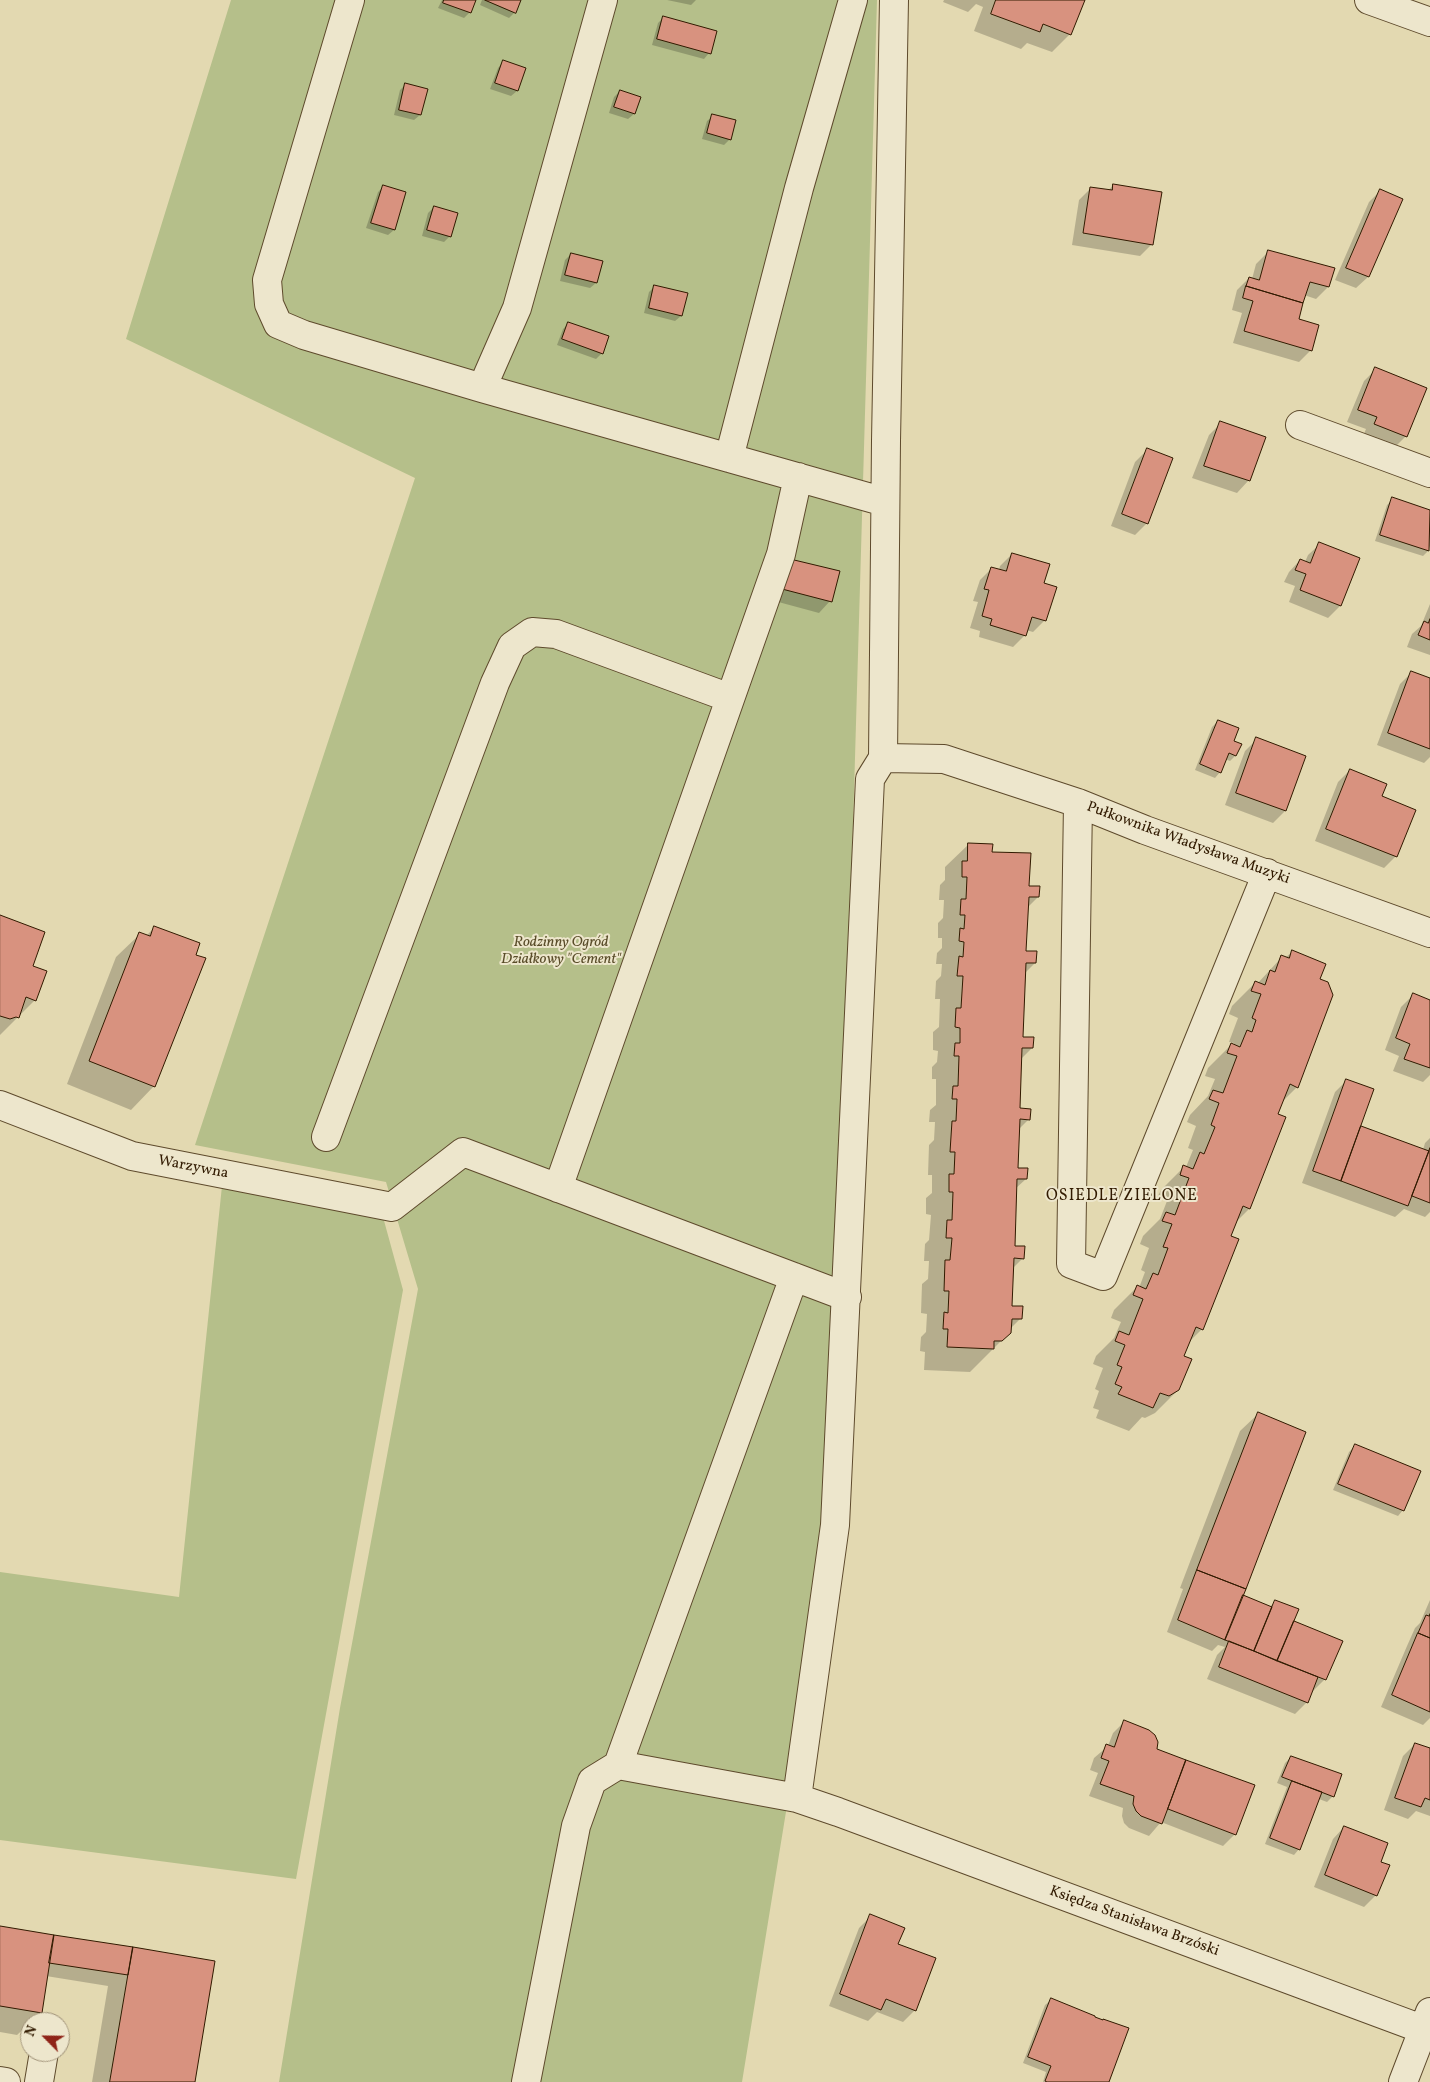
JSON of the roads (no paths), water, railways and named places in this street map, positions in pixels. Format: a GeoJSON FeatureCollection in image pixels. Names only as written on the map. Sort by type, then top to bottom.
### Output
{"type":"FeatureCollection","features":[{"type":"Feature","properties":{"kind":"street"},"geometry":{"type":"LineString","coordinates":[[350,0],[267,280],[269,304],[278,324],[304,335],[482,388],[885,502]]}},
{"type":"Feature","properties":{"kind":"street"},"geometry":{"type":"LineString","coordinates":[[482,388],[516,308],[603,0]]}},
{"type":"Feature","properties":{"kind":"street"},"geometry":{"type":"LineString","coordinates":[[729,458],[800,188],[853,0]]}},
{"type":"Feature","properties":{"kind":"street"},"geometry":{"type":"LineString","coordinates":[[797,1798],[835,1525],[870,779],[883,758],[885,502],[894,0]]}},
{"type":"Feature","properties":{"kind":"street"},"geometry":{"type":"LineString","coordinates":[[1369,0],[1430,22]]}},
{"type":"Feature","properties":{"kind":"street"},"geometry":{"type":"LineString","coordinates":[[1300,425],[1430,473]]}},
{"type":"Feature","properties":{"kind":"street"},"geometry":{"type":"LineString","coordinates":[[798,478],[781,554],[558,1188],[847,1297]]}},
{"type":"Feature","properties":{"kind":"street"},"geometry":{"type":"LineString","coordinates":[[326,1136],[495,683],[512,646],[532,632],[556,634],[730,698]]}},
{"type":"Feature","properties":{"kind":"street","name":"Pułkownika Władysława Muzyki"},"geometry":{"type":"LineString","coordinates":[[883,758],[944,759],[1078,803],[1145,830],[1430,933]]}},
{"type":"Feature","properties":{"kind":"street"},"geometry":{"type":"LineString","coordinates":[[1078,803],[1071,1264],[1103,1276],[1267,873]]}},
{"type":"Feature","properties":{"kind":"street","name":"Warzywna"},"geometry":{"type":"LineString","coordinates":[[0,1105],[132,1156],[392,1207],[463,1152],[558,1188]]}},
{"type":"Feature","properties":{"kind":"street"},"geometry":{"type":"LineString","coordinates":[[526,2082],[576,1826],[592,1781],[618,1766],[794,1277]]}},
{"type":"Feature","properties":{"kind":"street","name":"Księdza Stanisława Brzóski"},"geometry":{"type":"LineString","coordinates":[[618,1766],[797,1798],[1428,2024]]}},
{"type":"Feature","properties":{"kind":"street"},"geometry":{"type":"LineString","coordinates":[[1403,2082],[1428,2024]]}},
{"type":"Feature","properties":{"kind":"street"},"geometry":{"type":"LineString","coordinates":[[39,2082],[42,2062]]}},
{"type":"Feature","properties":{"kind":"street"},"geometry":{"type":"LineString","coordinates":[[0,2081],[6,2082]]}},
{"type":"Feature","properties":{"kind":"district","name":"OSIEDLE ZIELONE"},"geometry":{"type":"Point","coordinates":[1122,1197]}},
{"type":"Feature","properties":{"kind":"park label","name":"Rodzinny Ogród Działkowy \"Cement\""},"geometry":{"type":"Point","coordinates":[561,952]}}]}
